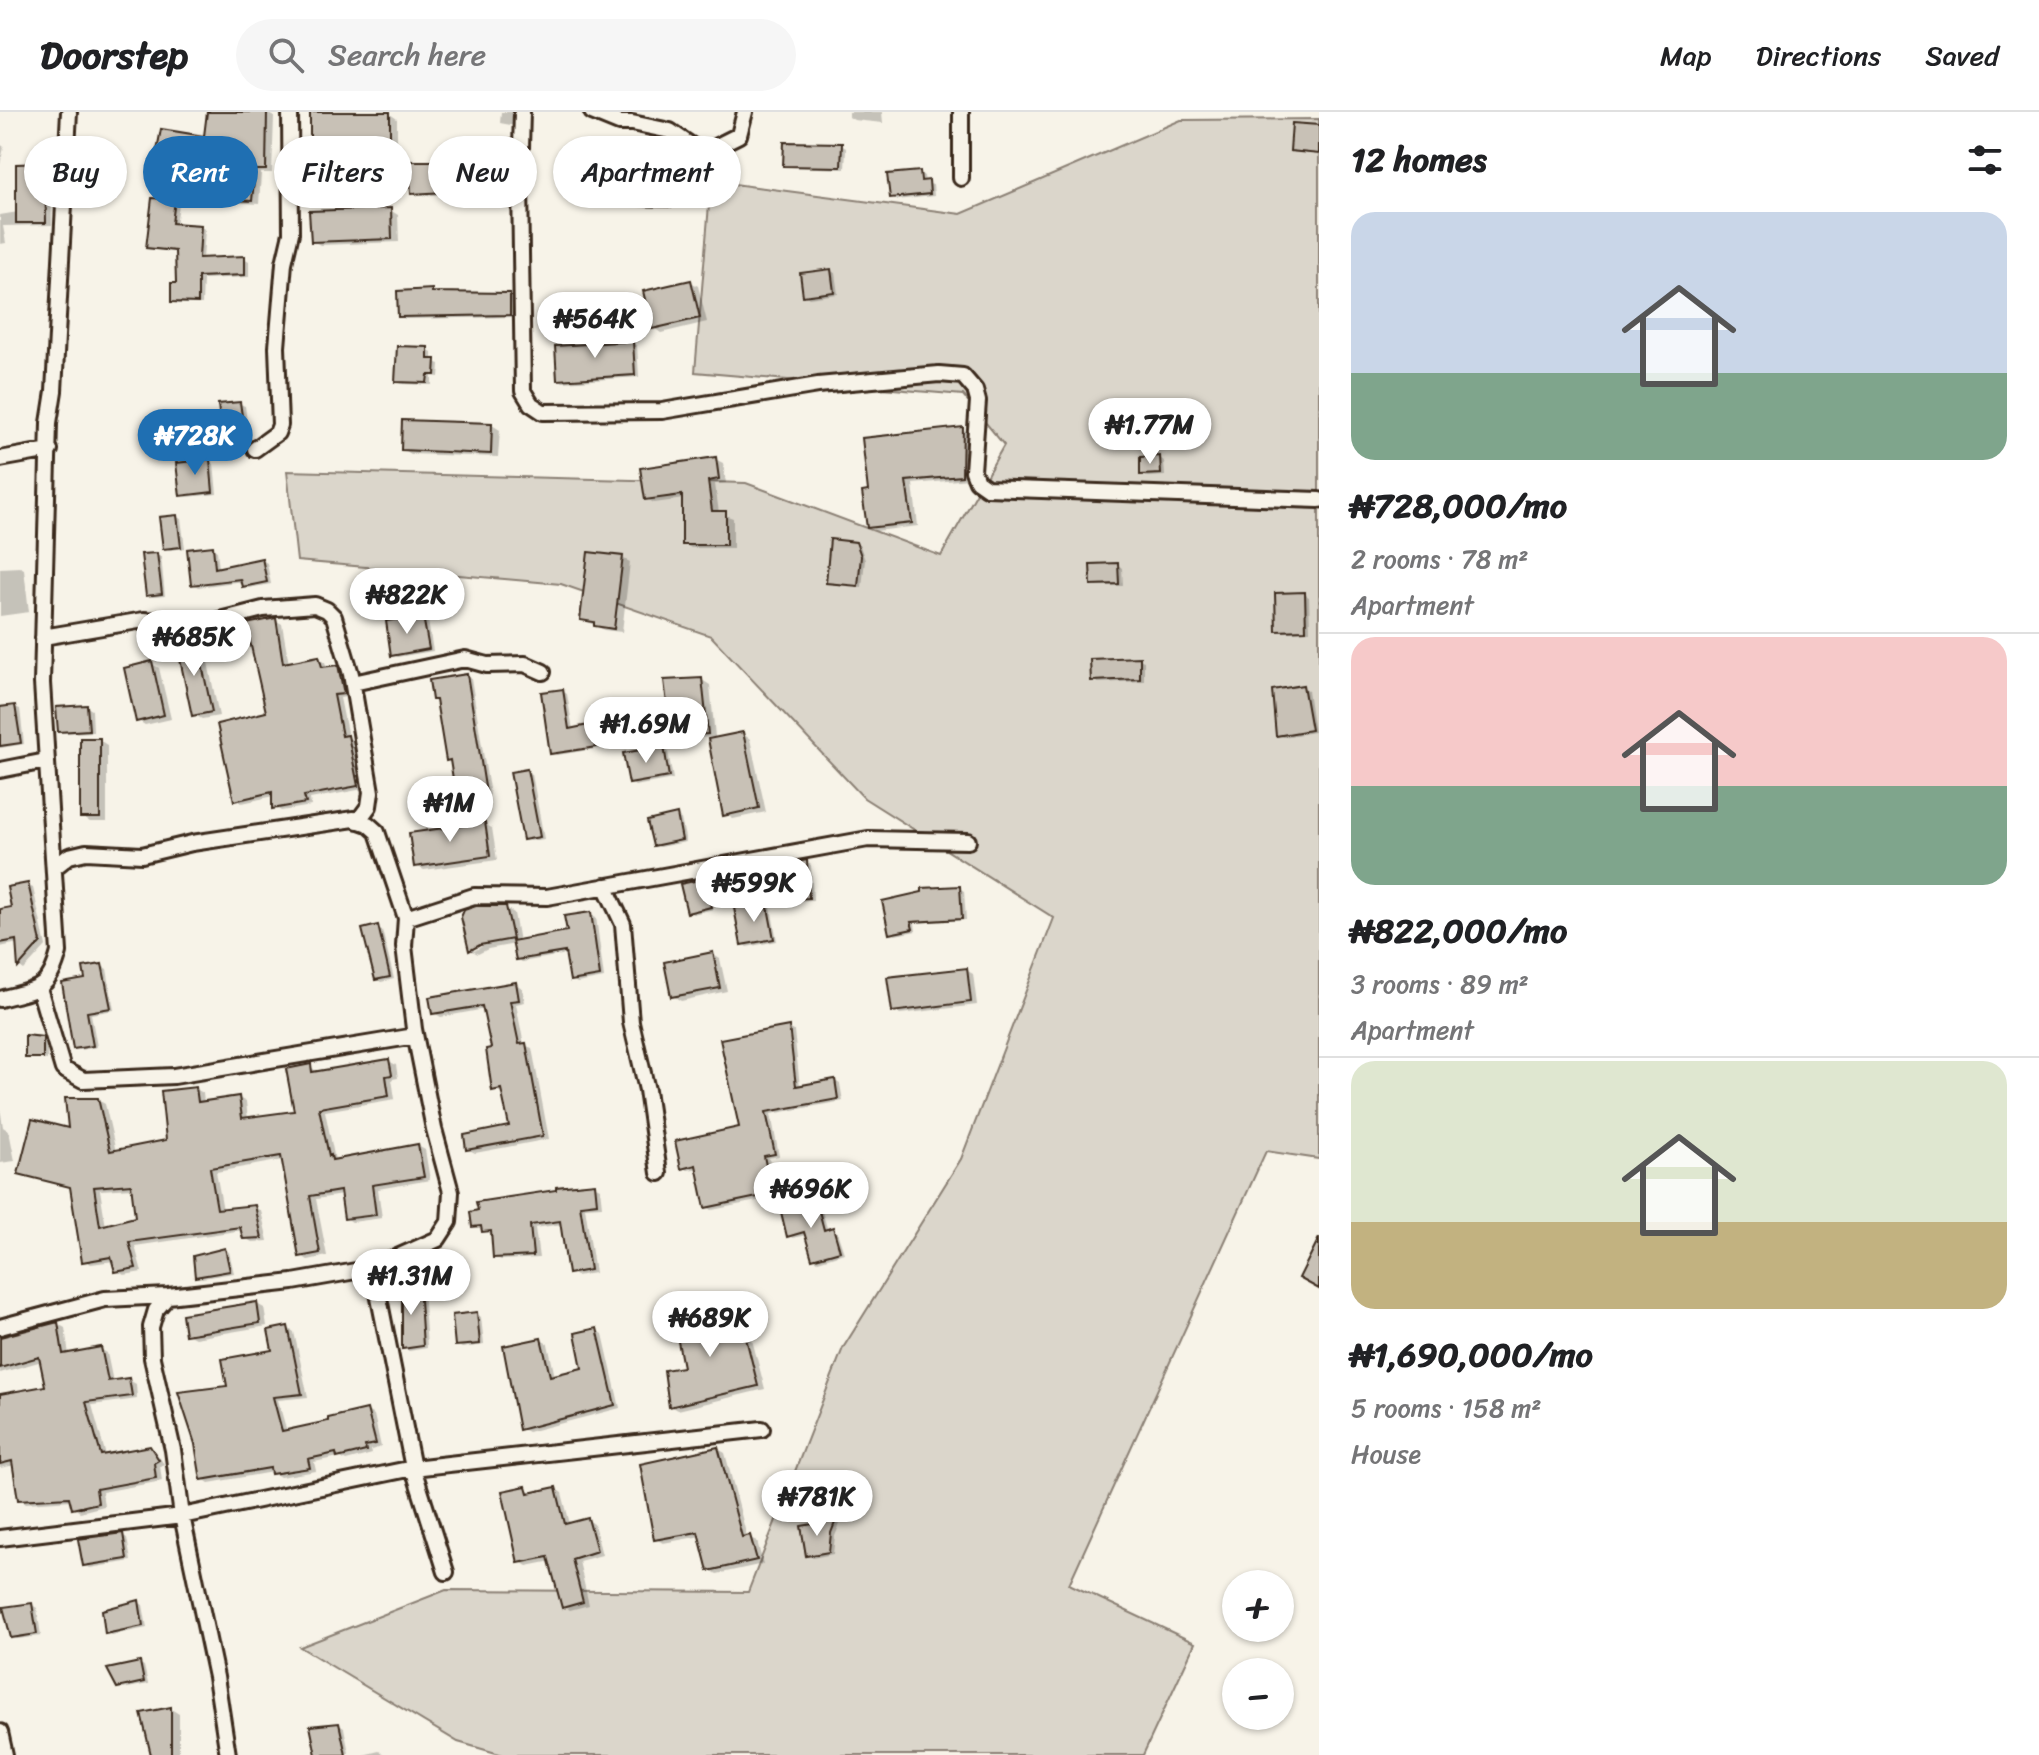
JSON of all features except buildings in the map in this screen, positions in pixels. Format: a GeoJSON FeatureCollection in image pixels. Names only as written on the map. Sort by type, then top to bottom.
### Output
{"type":"FeatureCollection","features":[{"type":"Feature","properties":{"kind":"street"},"geometry":{"type":"LineString","coordinates":[[0,999],[39,988],[53,975],[59,952],[50,780],[46,761],[43,637],[49,423],[54,391],[69,112]]}},
{"type":"Feature","properties":{"kind":"street"},"geometry":{"type":"LineString","coordinates":[[255,449],[277,433],[280,425],[277,347],[284,263],[291,233],[290,112]]}},
{"type":"Feature","properties":{"kind":"street"},"geometry":{"type":"LineString","coordinates":[[522,112],[523,391],[531,404],[543,412],[662,411],[818,385],[939,374],[963,376],[975,390],[978,401],[973,471],[977,481],[987,488],[1319,500]]}},
{"type":"Feature","properties":{"kind":"street"},"geometry":{"type":"LineString","coordinates":[[592,112],[619,123],[641,124],[670,131],[695,148],[711,149],[739,135],[745,112]]}},
{"type":"Feature","properties":{"kind":"street"},"geometry":{"type":"LineString","coordinates":[[961,112],[961,178]]}},
{"type":"Feature","properties":{"kind":"street"},"geometry":{"type":"LineString","coordinates":[[0,459],[50,450]]}},
{"type":"Feature","properties":{"kind":"street"},"geometry":{"type":"LineString","coordinates":[[43,637],[144,620],[204,624],[263,609],[315,605],[327,610],[334,617],[353,683],[371,792],[369,806],[358,821]]}},
{"type":"Feature","properties":{"kind":"street"},"geometry":{"type":"LineString","coordinates":[[353,683],[465,659],[487,665],[525,664],[543,672]]}},
{"type":"Feature","properties":{"kind":"street"},"geometry":{"type":"LineString","coordinates":[[0,770],[46,761]]}},
{"type":"Feature","properties":{"kind":"street"},"geometry":{"type":"LineString","coordinates":[[0,1327],[105,1299],[168,1296],[293,1282],[373,1268],[438,1239],[449,1222],[451,1192],[415,1036],[404,946],[406,918],[377,832],[368,824],[354,819],[192,843],[142,855],[86,852],[69,856],[54,868]]}},
{"type":"Feature","properties":{"kind":"street"},"geometry":{"type":"LineString","coordinates":[[406,918],[474,896],[547,897],[868,839],[968,841]]}},
{"type":"Feature","properties":{"kind":"street"},"geometry":{"type":"LineString","coordinates":[[605,886],[623,924],[631,1022],[647,1090],[659,1173]]}},
{"type":"Feature","properties":{"kind":"street"},"geometry":{"type":"LineString","coordinates":[[39,988],[63,1069],[83,1080],[174,1076],[415,1036]]}},
{"type":"Feature","properties":{"kind":"street"},"geometry":{"type":"LineString","coordinates":[[373,1268],[413,1468],[446,1572]]}},
{"type":"Feature","properties":{"kind":"street"},"geometry":{"type":"LineString","coordinates":[[168,1296],[156,1310],[151,1327],[152,1358],[173,1450],[182,1516],[216,1677],[228,1755]]}},
{"type":"Feature","properties":{"kind":"street"},"geometry":{"type":"LineString","coordinates":[[0,1538],[182,1516],[413,1468],[762,1429]]}},
{"type":"Feature","properties":{"kind":"street"},"geometry":{"type":"LineString","coordinates":[[0,1732],[5,1755]]}},
{"type":"Feature","properties":{"kind":"shaded area"},"geometry":{"type":"Polygon","coordinates":[[[1319,119],[1319,1159],[1266,1151],[1069,1584],[1195,1643],[1143,1755],[503,1755],[458,1742],[300,1647],[446,1590],[748,1592],[843,1348],[961,1159],[1054,918],[864,798],[711,636],[561,584],[297,561],[287,471],[746,483],[941,556],[1004,445],[963,395],[695,372],[709,208],[741,208],[741,185],[961,214],[1181,120],[1319,119]]]}}]}
